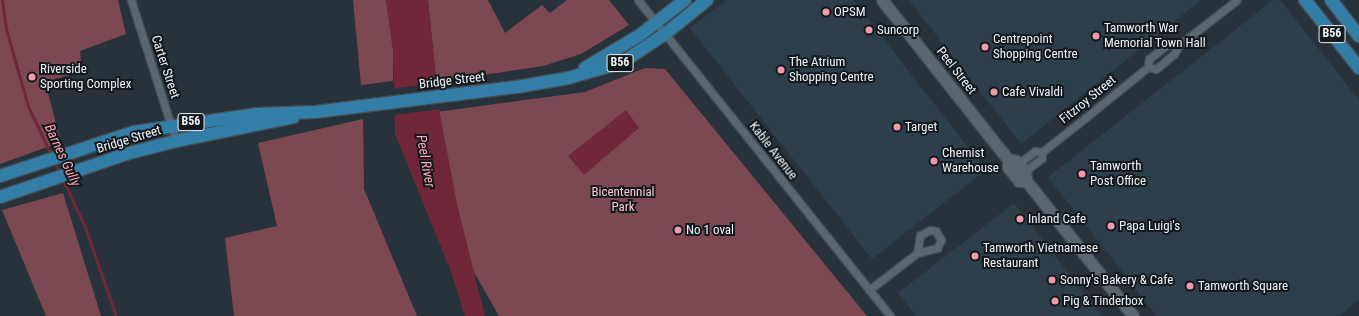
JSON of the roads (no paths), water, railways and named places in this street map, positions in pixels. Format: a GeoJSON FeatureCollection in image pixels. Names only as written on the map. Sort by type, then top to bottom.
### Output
{"type":"FeatureCollection","features":[{"type":"Feature","properties":{"kind":"main road","name":"B56"},"geometry":{"type":"LineString","coordinates":[[656,23],[685,0]]}},
{"type":"Feature","properties":{"kind":"main road","name":"B56"},"geometry":{"type":"LineString","coordinates":[[665,34],[707,0]]}},
{"type":"Feature","properties":{"kind":"main road","name":"Peel Street"},"geometry":{"type":"LineString","coordinates":[[882,0],[1008,159],[1023,172],[1133,316]]}},
{"type":"Feature","properties":{"kind":"main road","name":"B56"},"geometry":{"type":"LineString","coordinates":[[1305,0],[1359,68]]}},
{"type":"Feature","properties":{"kind":"main road","name":"B56"},"geometry":{"type":"LineString","coordinates":[[1331,0],[1359,36]]}},
{"type":"Feature","properties":{"kind":"main road","name":"Bridge Street"},"geometry":{"type":"LineString","coordinates":[[568,78],[656,23]]}},
{"type":"Feature","properties":{"kind":"main road","name":"Bridge Street"},"geometry":{"type":"LineString","coordinates":[[0,197],[80,170],[176,141],[260,126],[315,112],[346,107],[517,87],[568,78],[621,63],[665,34]]}},
{"type":"Feature","properties":{"kind":"main road","name":"Bridge Street"},"geometry":{"type":"LineString","coordinates":[[0,176],[70,151],[134,132],[172,125],[258,114],[315,112]]}},
{"type":"Feature","properties":{"kind":"main road","name":"Peel Street"},"geometry":{"type":"LineString","coordinates":[[1008,159],[1008,167],[1019,181],[1023,172]]}},
{"type":"Feature","properties":{"kind":"street","name":"Carter Street"},"geometry":{"type":"LineString","coordinates":[[131,0],[176,141]]}},
{"type":"Feature","properties":{"kind":"street","name":"Kable Avenue"},"geometry":{"type":"LineString","coordinates":[[638,0],[890,316]]}},
{"type":"Feature","properties":{"kind":"street","name":"Fitzroy Street"},"geometry":{"type":"LineString","coordinates":[[1148,67],[1156,69],[1174,54],[1179,45],[1237,0]]}},
{"type":"Feature","properties":{"kind":"street","name":"Fitzroy Street"},"geometry":{"type":"LineString","coordinates":[[1023,172],[1035,151],[1042,152],[1148,67],[1150,59],[1167,45],[1179,45]]}},
{"type":"Feature","properties":{"kind":"street","name":"Fitzroy Street"},"geometry":{"type":"LineString","coordinates":[[1023,172],[1042,158],[1042,152]]}},
{"type":"Feature","properties":{"kind":"street"},"geometry":{"type":"LineString","coordinates":[[869,290],[917,253]]}},
{"type":"Feature","properties":{"kind":"water","name":"Peel River"},"geometry":{"type":"Polygon","coordinates":[[[386,0],[428,0],[440,114],[457,204],[485,316],[465,316],[450,269],[395,134],[393,50],[386,0]]]}},
{"type":"Feature","properties":{"kind":"water"},"geometry":{"type":"Polygon","coordinates":[[[626,110],[639,128],[584,175],[568,156],[626,110]]]}},
{"type":"Feature","properties":{"kind":"waterway","name":"Barnes Gully"},"geometry":{"type":"LineString","coordinates":[[2,0],[6,29],[28,106],[52,157]]}},
{"type":"Feature","properties":{"kind":"waterway","name":"Barnes Gully"},"geometry":{"type":"LineString","coordinates":[[54,162],[60,173]]}},
{"type":"Feature","properties":{"kind":"waterway","name":"Barnes Gully"},"geometry":{"type":"LineString","coordinates":[[62,178],[85,227],[116,316]]}},
{"type":"Feature","properties":{"kind":"place","name":"OPSM"},"geometry":{"type":"Point","coordinates":[826,12]}},
{"type":"Feature","properties":{"kind":"place","name":"Suncorp"},"geometry":{"type":"Point","coordinates":[869,30]}},
{"type":"Feature","properties":{"kind":"place","name":"Tamworth War Memorial Town Hall"},"geometry":{"type":"Point","coordinates":[1096,36]}},
{"type":"Feature","properties":{"kind":"place","name":"Centrepoint Shopping Centre"},"geometry":{"type":"Point","coordinates":[985,47]}},
{"type":"Feature","properties":{"kind":"place","name":"The Atrium Shopping Centre"},"geometry":{"type":"Point","coordinates":[781,70]}},
{"type":"Feature","properties":{"kind":"place","name":"Riverside Sporting Complex"},"geometry":{"type":"Point","coordinates":[32,77]}},
{"type":"Feature","properties":{"kind":"place","name":"Cafe Vivaldi"},"geometry":{"type":"Point","coordinates":[994,92]}},
{"type":"Feature","properties":{"kind":"place","name":"Target"},"geometry":{"type":"Point","coordinates":[897,127]}},
{"type":"Feature","properties":{"kind":"place","name":"Chemist Warehouse"},"geometry":{"type":"Point","coordinates":[934,161]}},
{"type":"Feature","properties":{"kind":"place","name":"Tamworth Post Office"},"geometry":{"type":"Point","coordinates":[1082,174]}},
{"type":"Feature","properties":{"kind":"place","name":"Inland Cafe"},"geometry":{"type":"Point","coordinates":[1020,219]}},
{"type":"Feature","properties":{"kind":"place","name":"Papa Luigi's"},"geometry":{"type":"Point","coordinates":[1111,226]}},
{"type":"Feature","properties":{"kind":"place","name":"No 1 oval"},"geometry":{"type":"Point","coordinates":[678,230]}},
{"type":"Feature","properties":{"kind":"place","name":"Tamworth Vietnamese Restaurant"},"geometry":{"type":"Point","coordinates":[975,256]}},
{"type":"Feature","properties":{"kind":"place","name":"Sonny's Bakery & Cafe"},"geometry":{"type":"Point","coordinates":[1052,280]}},
{"type":"Feature","properties":{"kind":"place","name":"Tamworth Square"},"geometry":{"type":"Point","coordinates":[1190,286]}},
{"type":"Feature","properties":{"kind":"place","name":"Pig & Tinderbox"},"geometry":{"type":"Point","coordinates":[1055,301]}},
{"type":"Feature","properties":{"kind":"park label","name":"Bicentennial Park"},"geometry":{"type":"Point","coordinates":[623,200]}}]}
